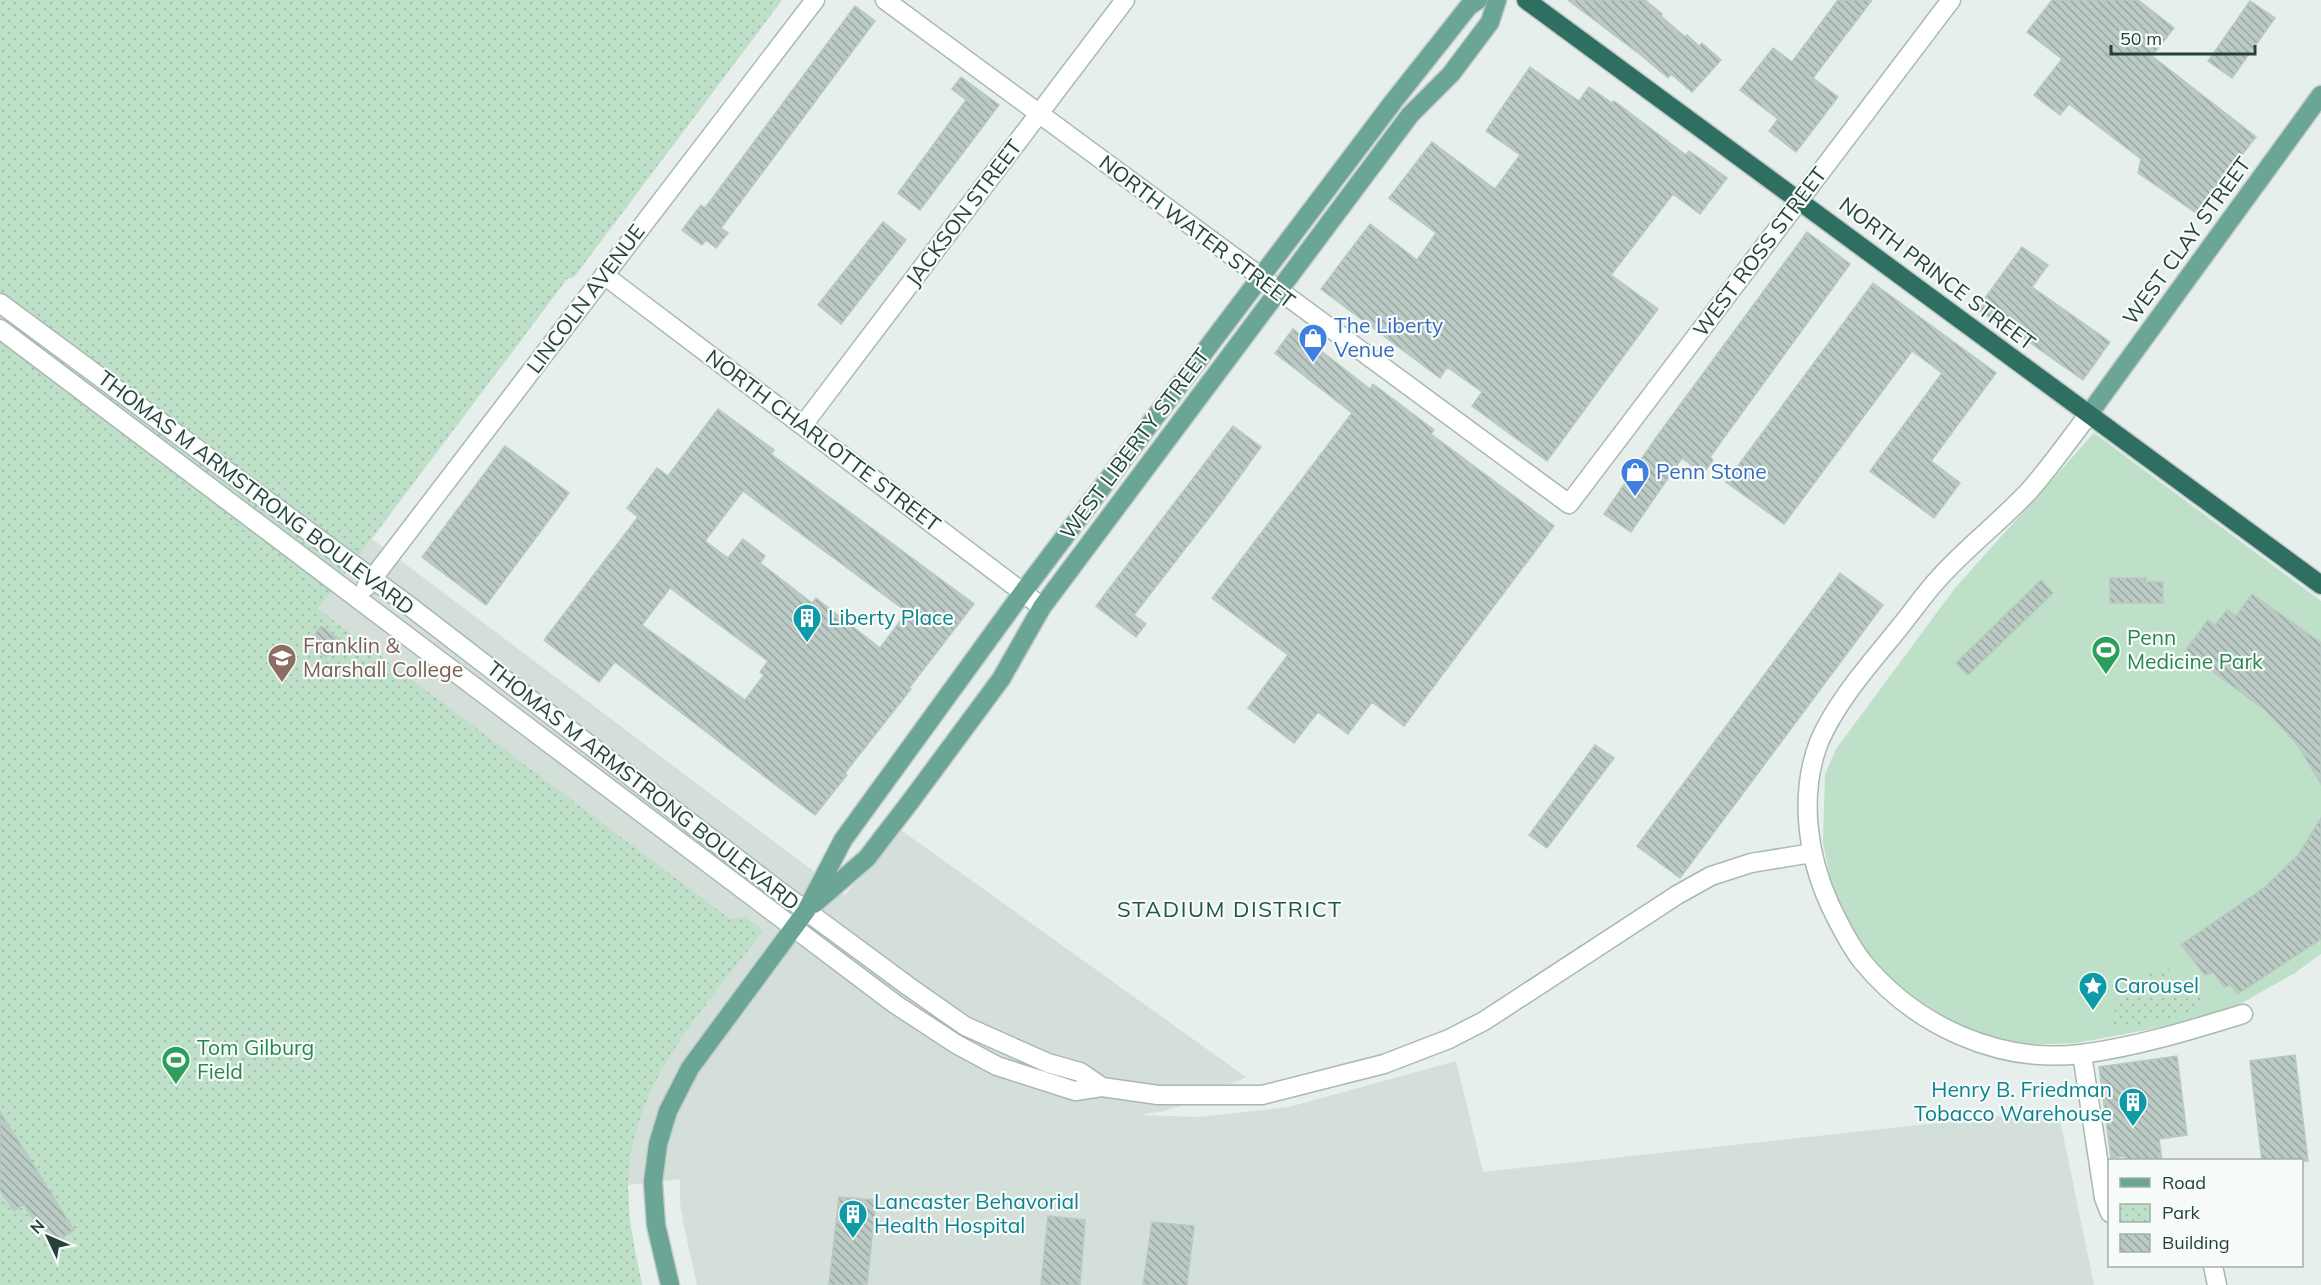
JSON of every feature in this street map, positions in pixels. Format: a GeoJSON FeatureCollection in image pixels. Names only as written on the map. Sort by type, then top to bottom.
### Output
{"type":"FeatureCollection","features":[{"type":"Feature","properties":{"kind":"highway","name":"NORTH PRINCE STREET"},"geometry":{"type":"LineString","coordinates":[[1526,0],[2321,585]]}},
{"type":"Feature","properties":{"kind":"main road","name":"WEST LIBERTY STREET"},"geometry":{"type":"LineString","coordinates":[[670,1285],[656,1225],[653,1182],[658,1144],[668,1111],[690,1068],[806,911],[843,840],[1023,592],[1393,102],[1469,6],[1478,0]]}},
{"type":"Feature","properties":{"kind":"main road","name":"WEST LIBERTY STREET"},"geometry":{"type":"LineString","coordinates":[[806,911],[867,858],[1001,679],[1042,607],[1410,115],[1451,74],[1464,57],[1490,22],[1497,0]]}},
{"type":"Feature","properties":{"kind":"main road","name":"WEST CLAY STREET"},"geometry":{"type":"LineString","coordinates":[[2089,414],[2321,95]]}},
{"type":"Feature","properties":{"kind":"street","name":"LINCOLN AVENUE"},"geometry":{"type":"LineString","coordinates":[[357,598],[815,0]]}},
{"type":"Feature","properties":{"kind":"street","name":"NORTH WATER STREET"},"geometry":{"type":"LineString","coordinates":[[885,0],[1259,278],[1569,504]]}},
{"type":"Feature","properties":{"kind":"street","name":"JACKSON STREET"},"geometry":{"type":"LineString","coordinates":[[802,425],[1125,0]]}},
{"type":"Feature","properties":{"kind":"street","name":"WEST ROSS STREET"},"geometry":{"type":"LineString","coordinates":[[1569,504],[1951,0]]}},
{"type":"Feature","properties":{"kind":"street","name":"NORTH CHARLOTTE STREET"},"geometry":{"type":"LineString","coordinates":[[604,275],[1042,607]]}},
{"type":"Feature","properties":{"kind":"street","name":"THOMAS M ARMSTRONG BOULEVARD"},"geometry":{"type":"LineString","coordinates":[[0,303],[372,579],[806,911],[965,1026],[1048,1063],[1080,1072],[1102,1087]]}},
{"type":"Feature","properties":{"kind":"street","name":"THOMAS M ARMSTRONG BOULEVARD"},"geometry":{"type":"LineString","coordinates":[[0,329],[895,1004],[956,1044],[997,1066],[1075,1091],[1102,1087],[1158,1095],[1262,1095],[1296,1088],[1395,1060],[1449,1039],[1484,1021],[1677,895],[1711,876],[1751,863],[1812,853]]}},
{"type":"Feature","properties":{"kind":"street"},"geometry":{"type":"LineString","coordinates":[[2089,414],[2028,492],[1939,577],[1836,712],[1820,741],[1808,779],[1812,853],[1826,896],[1861,960],[1887,989],[1916,1012],[1945,1030],[1981,1043],[2022,1053],[2082,1054],[2146,1041],[2244,1014]]}},
{"type":"Feature","properties":{"kind":"street"},"geometry":{"type":"LineString","coordinates":[[2082,1054],[2104,1198],[2108,1210]]}},
{"type":"Feature","properties":{"kind":"street"},"geometry":{"type":"LineString","coordinates":[[2213,1267],[2217,1285]]}},
{"type":"Feature","properties":{"kind":"shaded area","name":"Franklin & Marshall College"},"geometry":{"type":"Polygon","coordinates":[[[0,0],[782,0],[574,277],[567,279],[372,539],[845,895],[898,828],[1246,1077],[1190,1103],[1164,1111],[1139,1115],[1200,1117],[1289,1107],[1456,1061],[1483,1172],[2058,1110],[2094,1285],[697,1285],[680,1203],[680,1179],[628,1185],[630,1225],[642,1285],[0,1285],[0,0]]]}},
{"type":"Feature","properties":{"kind":"green space","name":"Franklin & Marshall College"},"geometry":{"type":"Polygon","coordinates":[[[0,0],[782,0],[574,277],[567,279],[318,609],[730,919],[745,917],[763,931],[695,1018],[674,1049],[656,1080],[642,1113],[632,1148],[628,1198],[634,1248],[642,1285],[0,1285],[0,0]]]}},
{"type":"Feature","properties":{"kind":"green space","name":"Penn Medicine Park"},"geometry":{"type":"Polygon","coordinates":[[[2094,433],[2321,601],[2321,954],[2295,973],[2240,1004],[2190,1022],[2076,1043],[2029,1045],[1981,1037],[1950,1025],[1898,987],[1860,944],[1843,914],[1832,887],[1823,842],[1825,775],[1836,749],[1955,588],[2094,433]]]}},
{"type":"Feature","properties":{"kind":"green space"},"geometry":{"type":"Polygon","coordinates":[[[2168,967],[2176,985],[2191,980],[2207,1002],[2174,1017],[2113,1028],[2117,986],[2168,967]]]}},
{"type":"Feature","properties":{"kind":"building"},"geometry":{"type":"Polygon","coordinates":[[[1568,0],[1645,0],[1685,37],[1687,35],[1699,46],[1702,43],[1721,60],[1692,92],[1671,74],[1668,78],[1568,0]]]}},
{"type":"Feature","properties":{"kind":"building"},"geometry":{"type":"Polygon","coordinates":[[[1838,0],[1872,0],[1813,78],[1838,97],[1796,152],[1769,131],[1778,119],[1740,90],[1773,48],[1792,62],[1838,0]]]}},
{"type":"Feature","properties":{"kind":"building"},"geometry":{"type":"Polygon","coordinates":[[[2052,0],[2138,0],[2174,28],[2152,56],[2256,137],[2196,213],[2138,173],[2141,159],[2069,104],[2060,115],[2034,95],[2062,59],[2027,32],[2052,0]]]}},
{"type":"Feature","properties":{"kind":"building"},"geometry":{"type":"Polygon","coordinates":[[[2250,1],[2275,18],[2232,78],[2208,61],[2250,1]]]}},
{"type":"Feature","properties":{"kind":"building"},"geometry":{"type":"Polygon","coordinates":[[[855,6],[875,21],[721,228],[728,233],[716,248],[706,240],[702,245],[682,230],[701,205],[705,208],[855,6]]]}},
{"type":"Feature","properties":{"kind":"building"},"geometry":{"type":"Polygon","coordinates":[[[1530,67],[1579,101],[1589,87],[1612,103],[1614,101],[1686,155],[1689,151],[1727,178],[1700,214],[1673,194],[1611,275],[1658,309],[1547,461],[1472,406],[1482,392],[1447,367],[1440,378],[1321,289],[1370,224],[1417,260],[1436,233],[1389,198],[1432,142],[1495,189],[1520,155],[1486,131],[1530,67]]]}},
{"type":"Feature","properties":{"kind":"building"},"geometry":{"type":"Polygon","coordinates":[[[961,77],[999,105],[920,210],[898,193],[966,100],[952,89],[961,77]]]}},
{"type":"Feature","properties":{"kind":"building"},"geometry":{"type":"Polygon","coordinates":[[[883,222],[906,240],[841,324],[818,305],[883,222]]]}},
{"type":"Feature","properties":{"kind":"building"},"geometry":{"type":"Polygon","coordinates":[[[1807,232],[1850,264],[1710,457],[1713,460],[1703,474],[1682,458],[1631,532],[1604,514],[1655,439],[1807,232]]]}},
{"type":"Feature","properties":{"kind":"building"},"geometry":{"type":"Polygon","coordinates":[[[2022,247],[2048,265],[2032,287],[2110,342],[2083,380],[2005,325],[2003,327],[1977,309],[2022,247]]]}},
{"type":"Feature","properties":{"kind":"building"},"geometry":{"type":"Polygon","coordinates":[[[1873,283],[1996,373],[1931,461],[1960,483],[1934,518],[1870,471],[1942,373],[1912,351],[1784,524],[1726,482],[1873,283]]]}},
{"type":"Feature","properties":{"kind":"building"},"geometry":{"type":"Polygon","coordinates":[[[1293,329],[1370,389],[1373,384],[1434,430],[1431,434],[1554,526],[1404,726],[1372,702],[1348,734],[1318,712],[1294,743],[1248,708],[1288,655],[1212,598],[1352,413],[1275,353],[1293,329]]]}},
{"type":"Feature","properties":{"kind":"building","name":"Liberty Place"},"geometry":{"type":"Polygon","coordinates":[[[718,409],[774,450],[771,454],[974,604],[815,815],[615,662],[599,682],[544,640],[638,517],[627,508],[657,468],[668,476],[718,409]],[[743,491],[705,541],[728,558],[743,539],[765,556],[760,563],[812,603],[816,598],[880,648],[907,612],[743,491]],[[670,588],[642,625],[745,700],[764,675],[760,672],[768,661],[670,588]]]}},
{"type":"Feature","properties":{"kind":"building"},"geometry":{"type":"Polygon","coordinates":[[[1233,426],[1261,447],[1134,615],[1146,624],[1136,637],[1096,606],[1233,426]]]}},
{"type":"Feature","properties":{"kind":"building"},"geometry":{"type":"Polygon","coordinates":[[[505,446],[569,493],[486,605],[422,557],[505,446]]]}},
{"type":"Feature","properties":{"kind":"building"},"geometry":{"type":"Polygon","coordinates":[[[1840,573],[1883,605],[1680,878],[1637,846],[1840,573]]]}},
{"type":"Feature","properties":{"kind":"building"},"geometry":{"type":"Polygon","coordinates":[[[2110,578],[2146,578],[2146,582],[2163,582],[2163,603],[2110,603],[2110,578]]]}},
{"type":"Feature","properties":{"kind":"building"},"geometry":{"type":"Polygon","coordinates":[[[2041,580],[2053,593],[1968,675],[1956,663],[2041,580]]]}},
{"type":"Feature","properties":{"kind":"building"},"geometry":{"type":"Polygon","coordinates":[[[2252,594],[2321,643],[2321,784],[2297,744],[2265,710],[2185,651],[2208,620],[2215,625],[2227,610],[2236,616],[2252,594]]]}},
{"type":"Feature","properties":{"kind":"building"},"geometry":{"type":"Polygon","coordinates":[[[321,626],[339,639],[326,657],[308,644],[321,626]]]}},
{"type":"Feature","properties":{"kind":"building"},"geometry":{"type":"Polygon","coordinates":[[[1595,745],[1614,758],[1547,848],[1529,835],[1595,745]]]}},
{"type":"Feature","properties":{"kind":"building"},"geometry":{"type":"Polygon","coordinates":[[[2321,818],[2321,939],[2238,994],[2231,985],[2224,987],[2213,972],[2205,975],[2181,945],[2265,887],[2298,855],[2321,818]]]}},
{"type":"Feature","properties":{"kind":"building"},"geometry":{"type":"Polygon","coordinates":[[[2295,1055],[2308,1161],[2262,1159],[2250,1061],[2295,1055]]]}},
{"type":"Feature","properties":{"kind":"building"},"geometry":{"type":"Polygon","coordinates":[[[2177,1056],[2187,1135],[2159,1139],[2162,1159],[2126,1159],[2125,1156],[2111,1158],[2099,1067],[2177,1056]]]}},
{"type":"Feature","properties":{"kind":"building"},"geometry":{"type":"Polygon","coordinates":[[[0,1112],[74,1230],[50,1245],[24,1204],[14,1211],[0,1190],[0,1112]]]}},
{"type":"Feature","properties":{"kind":"building","name":"Lancaster Behavorial Health Hospital"},"geometry":{"type":"Polygon","coordinates":[[[839,1197],[876,1200],[867,1285],[829,1285],[839,1197]]]}},
{"type":"Feature","properties":{"kind":"building","name":"Lancaster Behavorial Health Hospital"},"geometry":{"type":"Polygon","coordinates":[[[1048,1216],[1085,1220],[1080,1285],[1041,1285],[1048,1216]]]}},
{"type":"Feature","properties":{"kind":"building"},"geometry":{"type":"Polygon","coordinates":[[[1152,1222],[1194,1226],[1187,1285],[1143,1285],[1152,1222]]]}},
{"type":"Feature","properties":{"kind":"place","name":"The Liberty Venue"},"geometry":{"type":"Point","coordinates":[1313,364]}},
{"type":"Feature","properties":{"kind":"place","name":"Penn Stone"},"geometry":{"type":"Point","coordinates":[1635,498]}},
{"type":"Feature","properties":{"kind":"place","name":"Liberty Place"},"geometry":{"type":"Point","coordinates":[807,644]}},
{"type":"Feature","properties":{"kind":"place","name":"Penn Medicine Park"},"geometry":{"type":"Point","coordinates":[2106,676]}},
{"type":"Feature","properties":{"kind":"place","name":"Franklin & Marshall College"},"geometry":{"type":"Point","coordinates":[282,684]}},
{"type":"Feature","properties":{"kind":"place","name":"Carousel"},"geometry":{"type":"Point","coordinates":[2093,1012]}},
{"type":"Feature","properties":{"kind":"place","name":"Tom Gilburg Field"},"geometry":{"type":"Point","coordinates":[176,1086]}},
{"type":"Feature","properties":{"kind":"place","name":"Henry B. Friedman Tobacco Warehouse"},"geometry":{"type":"Point","coordinates":[2133,1128]}},
{"type":"Feature","properties":{"kind":"place","name":"Lancaster Behavorial Health Hospital"},"geometry":{"type":"Point","coordinates":[853,1240]}},
{"type":"Feature","properties":{"kind":"district","name":"STADIUM DISTRICT"},"geometry":{"type":"Point","coordinates":[1230,909]}}]}
